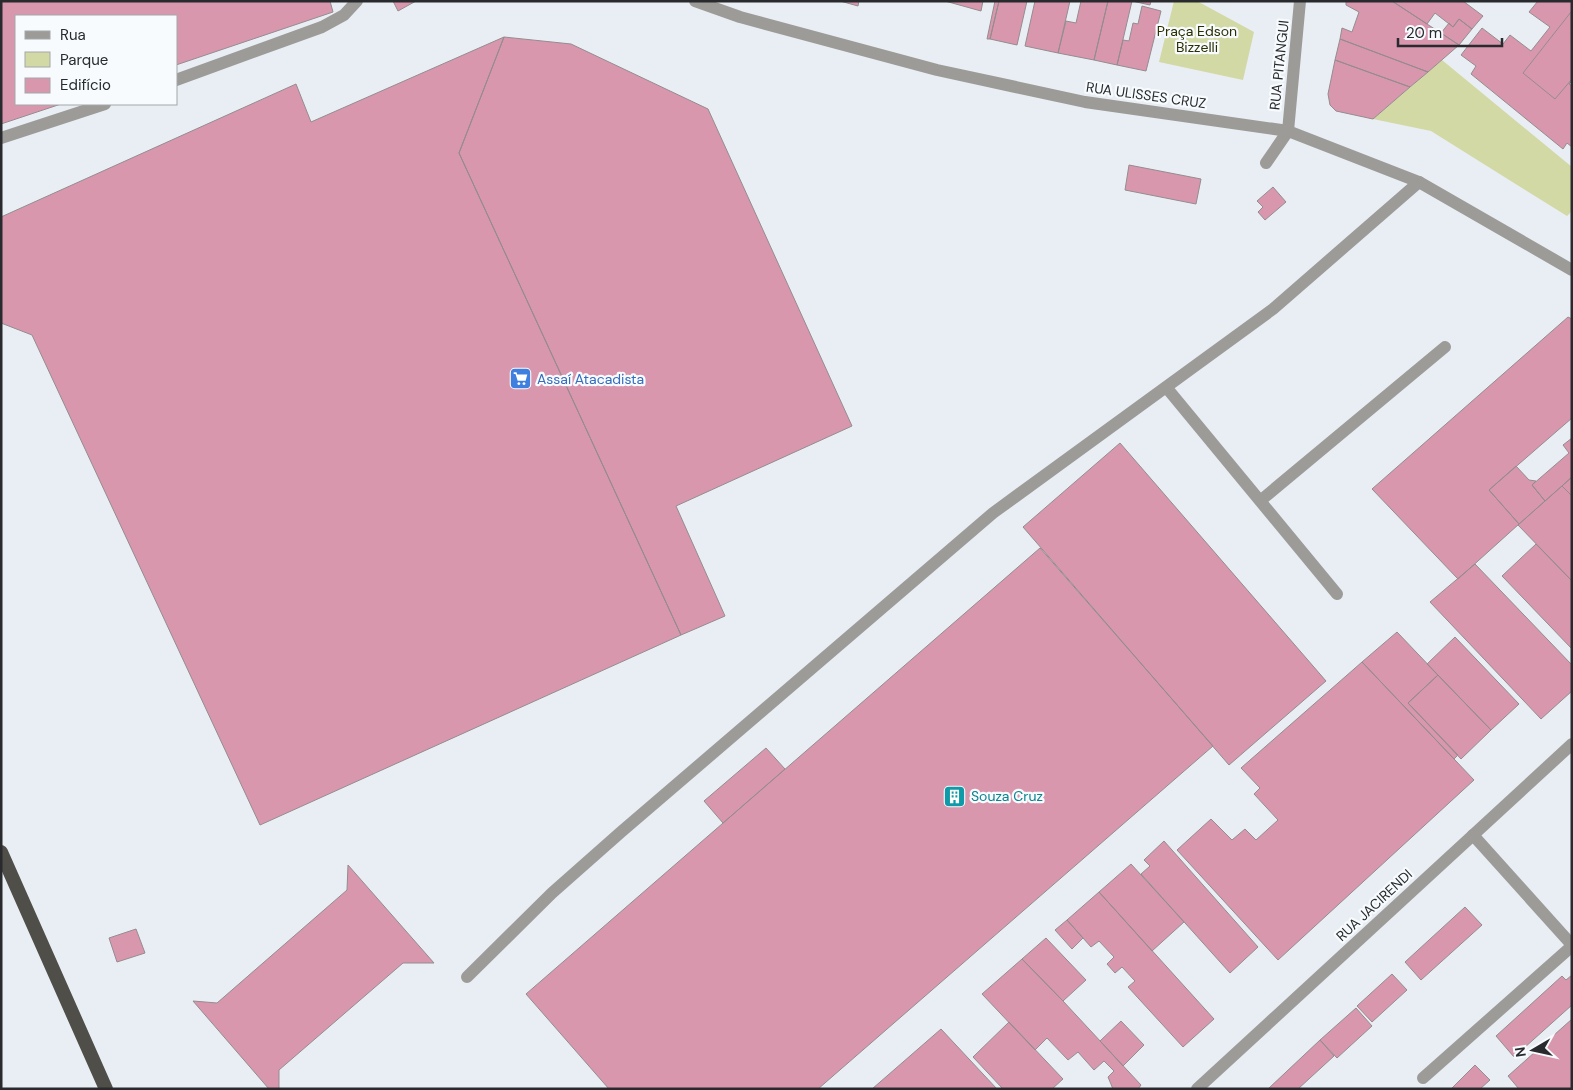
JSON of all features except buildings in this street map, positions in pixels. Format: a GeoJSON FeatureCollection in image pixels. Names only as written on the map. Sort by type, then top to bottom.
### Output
{"type":"FeatureCollection","features":[{"type":"Feature","properties":{"kind":"highway"},"geometry":{"type":"LineString","coordinates":[[1,852],[106,1089]]}},
{"type":"Feature","properties":{"kind":"street"},"geometry":{"type":"LineString","coordinates":[[178,79],[322,27],[344,14],[357,1]]}},
{"type":"Feature","properties":{"kind":"street","name":"RUA ULISSES CRUZ"},"geometry":{"type":"LineString","coordinates":[[695,1],[740,17],[937,70],[1085,102],[1288,131],[1419,182],[1572,270]]}},
{"type":"Feature","properties":{"kind":"street","name":"RUA PITANGUI"},"geometry":{"type":"LineString","coordinates":[[1288,131],[1300,1]]}},
{"type":"Feature","properties":{"kind":"street"},"geometry":{"type":"LineString","coordinates":[[1,138],[102,105]]}},
{"type":"Feature","properties":{"kind":"street"},"geometry":{"type":"LineString","coordinates":[[1266,163],[1288,131]]}},
{"type":"Feature","properties":{"kind":"street"},"geometry":{"type":"LineString","coordinates":[[467,977],[552,894],[621,832],[993,513],[1273,309],[1349,245],[1419,182]]}},
{"type":"Feature","properties":{"kind":"street"},"geometry":{"type":"LineString","coordinates":[[1260,501],[1445,347]]}},
{"type":"Feature","properties":{"kind":"street"},"geometry":{"type":"LineString","coordinates":[[1166,387],[1337,594]]}},
{"type":"Feature","properties":{"kind":"street","name":"RUA JACIRENDI"},"geometry":{"type":"LineString","coordinates":[[1197,1089],[1572,744]]}},
{"type":"Feature","properties":{"kind":"street"},"geometry":{"type":"LineString","coordinates":[[1423,1078],[1572,946],[1472,835]]}},
{"type":"Feature","properties":{"kind":"green space","name":"Praça Edson Bizzelli"},"geometry":{"type":"Polygon","coordinates":[[[1174,1],[1197,1],[1254,32],[1243,80],[1159,62],[1174,1]]]}},
{"type":"Feature","properties":{"kind":"green space"},"geometry":{"type":"Polygon","coordinates":[[[1442,60],[1572,167],[1572,211],[1567,216],[1431,131],[1373,119],[1442,60]]]}},
{"type":"Feature","properties":{"kind":"place","name":"Assaí Atacadista"},"geometry":{"type":"Point","coordinates":[521,379]}},
{"type":"Feature","properties":{"kind":"place","name":"Souza Cruz"},"geometry":{"type":"Point","coordinates":[955,796]}}]}
